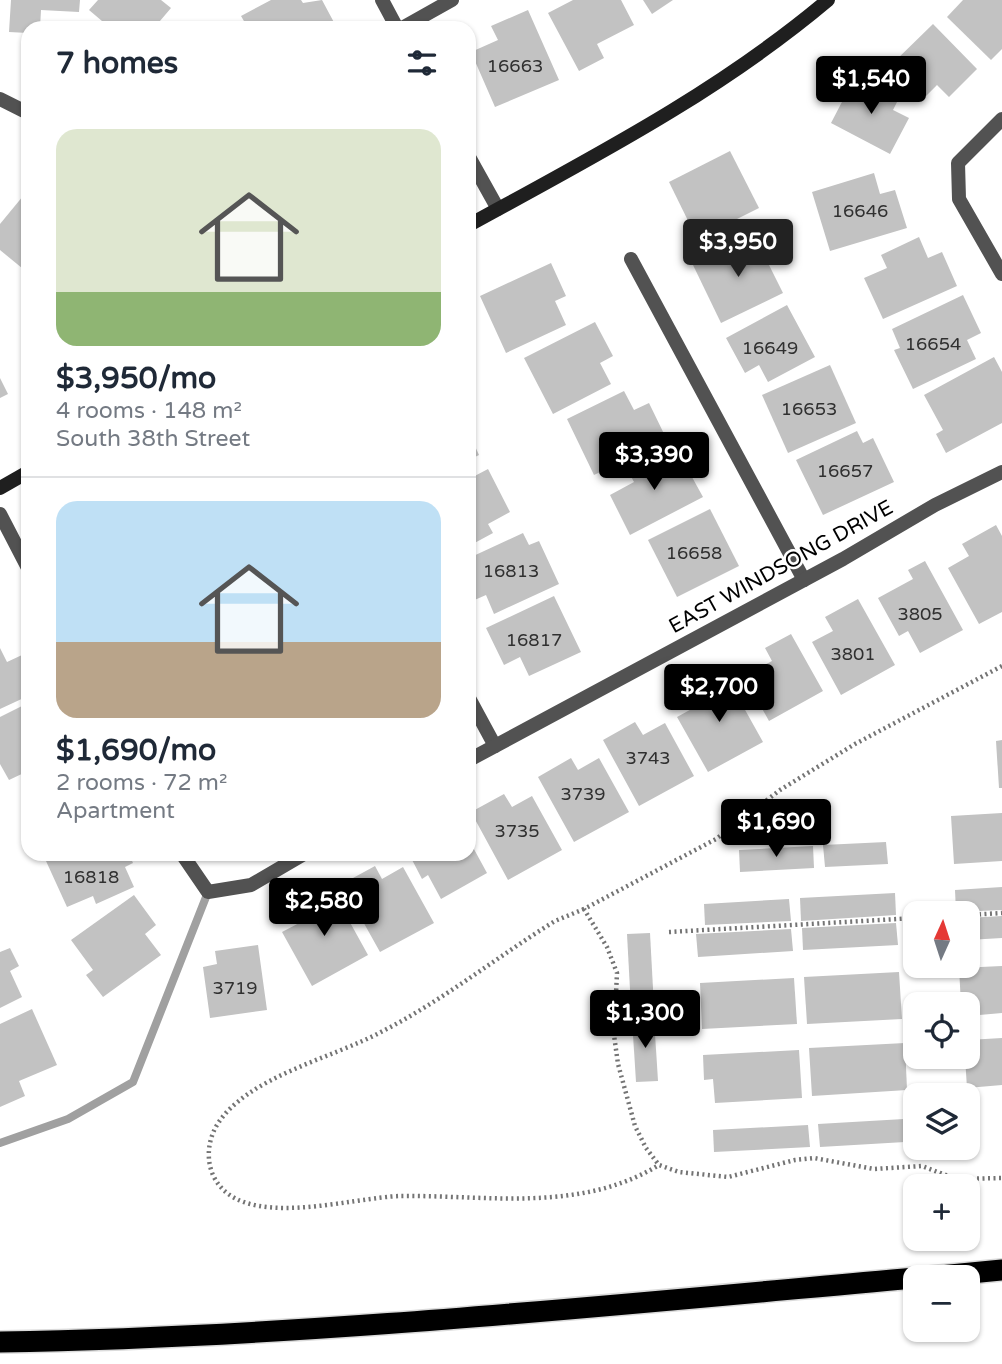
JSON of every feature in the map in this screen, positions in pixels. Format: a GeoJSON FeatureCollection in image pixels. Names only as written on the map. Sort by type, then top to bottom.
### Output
{"type":"FeatureCollection","features":[{"type":"Feature","properties":{"kind":"highway"},"geometry":{"type":"LineString","coordinates":[[980,1272],[1002,1270]]}},
{"type":"Feature","properties":{"kind":"highway"},"geometry":{"type":"LineString","coordinates":[[0,1342],[96,1340],[441,1321],[903,1279]]}},
{"type":"Feature","properties":{"kind":"street"},"geometry":{"type":"LineString","coordinates":[[382,0],[396,21]]}},
{"type":"Feature","properties":{"kind":"street"},"geometry":{"type":"LineString","coordinates":[[413,21],[452,0]]}},
{"type":"Feature","properties":{"kind":"street"},"geometry":{"type":"LineString","coordinates":[[476,221],[651,125],[777,43],[828,0]]}},
{"type":"Feature","properties":{"kind":"street"},"geometry":{"type":"LineString","coordinates":[[0,99],[21,110]]}},
{"type":"Feature","properties":{"kind":"street"},"geometry":{"type":"LineString","coordinates":[[1002,119],[958,163],[959,199],[1002,274]]}},
{"type":"Feature","properties":{"kind":"street"},"geometry":{"type":"LineString","coordinates":[[476,170],[498,209]]}},
{"type":"Feature","properties":{"kind":"street"},"geometry":{"type":"LineString","coordinates":[[631,259],[804,580]]}},
{"type":"Feature","properties":{"kind":"street","name":"EAST WINDSONG DRIVE"},"geometry":{"type":"LineString","coordinates":[[476,756],[804,580],[935,505],[1002,472]]}},
{"type":"Feature","properties":{"kind":"street"},"geometry":{"type":"LineString","coordinates":[[0,488],[21,476]]}},
{"type":"Feature","properties":{"kind":"street"},"geometry":{"type":"LineString","coordinates":[[0,514],[21,554]]}},
{"type":"Feature","properties":{"kind":"street"},"geometry":{"type":"LineString","coordinates":[[476,711],[495,746]]}},
{"type":"Feature","properties":{"kind":"street"},"geometry":{"type":"LineString","coordinates":[[187,861],[208,892],[251,885],[292,861]]}},
{"type":"Feature","properties":{"kind":"path"},"geometry":{"type":"LineString","coordinates":[[659,1165],[616,1187],[580,1195],[528,1198],[400,1196],[293,1209],[261,1207],[236,1199],[219,1187],[209,1165],[208,1149],[216,1126],[232,1105],[257,1088],[381,1032],[555,921],[584,909],[716,839],[780,790],[855,744],[1002,666]]}},
{"type":"Feature","properties":{"kind":"path"},"geometry":{"type":"LineString","coordinates":[[584,909],[607,947],[617,973],[614,1035],[618,1064],[635,1126],[646,1149],[659,1165],[679,1172],[727,1177],[794,1160],[814,1158],[874,1169],[922,1166],[957,1179],[1002,1178]]}},
{"type":"Feature","properties":{"kind":"path"},"geometry":{"type":"LineString","coordinates":[[980,914],[1002,913]]}},
{"type":"Feature","properties":{"kind":"path"},"geometry":{"type":"LineString","coordinates":[[669,932],[903,919]]}},
{"type":"Feature","properties":{"kind":"building"},"geometry":{"type":"Polygon","coordinates":[[[11,0],[80,0],[79,12],[41,10],[40,21],[21,21],[21,33],[9,32],[11,0]]]}},
{"type":"Feature","properties":{"kind":"building"},"geometry":{"type":"Polygon","coordinates":[[[98,0],[161,0],[171,8],[160,21],[102,21],[89,10],[98,0]]]}},
{"type":"Feature","properties":{"kind":"building"},"geometry":{"type":"Polygon","coordinates":[[[271,0],[301,0],[303,3],[322,0],[333,21],[244,21],[241,16],[271,0]]]}},
{"type":"Feature","properties":{"kind":"building"},"geometry":{"type":"Polygon","coordinates":[[[573,0],[621,0],[634,25],[597,44],[604,58],[579,71],[548,13],[573,0]]]}},
{"type":"Feature","properties":{"kind":"building"},"geometry":{"type":"Polygon","coordinates":[[[643,0],[673,0],[652,14],[643,0]]]}},
{"type":"Feature","properties":{"kind":"building"},"geometry":{"type":"Polygon","coordinates":[[[963,0],[1002,0],[1002,49],[991,60],[947,17],[963,0]]]}},
{"type":"Feature","properties":{"kind":"building"},"geometry":{"type":"Polygon","coordinates":[[[528,10],[559,80],[495,107],[476,63],[476,50],[498,40],[491,26],[528,10]]]}},
{"type":"Feature","properties":{"kind":"building"},"geometry":{"type":"Polygon","coordinates":[[[933,24],[977,69],[949,97],[937,85],[924,98],[891,65],[933,24]]]}},
{"type":"Feature","properties":{"kind":"building"},"geometry":{"type":"Polygon","coordinates":[[[855,77],[898,100],[893,110],[909,118],[890,154],[831,123],[855,77]]]}},
{"type":"Feature","properties":{"kind":"building"},"geometry":{"type":"Polygon","coordinates":[[[730,151],[759,208],[697,239],[669,182],[730,151]]]}},
{"type":"Feature","properties":{"kind":"building"},"geometry":{"type":"Polygon","coordinates":[[[874,173],[880,194],[895,190],[907,228],[830,251],[812,192],[874,173]]]}},
{"type":"Feature","properties":{"kind":"building"},"geometry":{"type":"Polygon","coordinates":[[[21,198],[21,267],[0,250],[0,224],[21,198]]]}},
{"type":"Feature","properties":{"kind":"building"},"geometry":{"type":"Polygon","coordinates":[[[754,235],[783,293],[721,323],[693,265],[754,235]]]}},
{"type":"Feature","properties":{"kind":"building"},"geometry":{"type":"Polygon","coordinates":[[[919,237],[928,258],[942,252],[957,286],[883,319],[864,278],[887,268],[881,255],[919,237]]]}},
{"type":"Feature","properties":{"kind":"building"},"geometry":{"type":"Polygon","coordinates":[[[551,263],[566,296],[555,301],[566,325],[506,353],[480,296],[551,263]]]}},
{"type":"Feature","properties":{"kind":"building"},"geometry":{"type":"Polygon","coordinates":[[[963,295],[981,333],[967,340],[976,359],[913,389],[894,350],[900,348],[892,329],[963,295]]]}},
{"type":"Feature","properties":{"kind":"building"},"geometry":{"type":"Polygon","coordinates":[[[787,305],[815,357],[768,382],[759,365],[745,373],[726,338],[787,305]]]}},
{"type":"Feature","properties":{"kind":"building"},"geometry":{"type":"Polygon","coordinates":[[[595,322],[613,356],[600,363],[611,384],[553,414],[524,358],[595,322]]]}},
{"type":"Feature","properties":{"kind":"building"},"geometry":{"type":"Polygon","coordinates":[[[994,357],[1002,372],[1002,423],[946,453],[936,434],[943,430],[924,395],[994,357]]]}},
{"type":"Feature","properties":{"kind":"building"},"geometry":{"type":"Polygon","coordinates":[[[830,365],[856,423],[788,453],[762,395],[830,365]]]}},
{"type":"Feature","properties":{"kind":"building"},"geometry":{"type":"Polygon","coordinates":[[[0,378],[8,394],[0,398],[0,378]]]}},
{"type":"Feature","properties":{"kind":"building"},"geometry":{"type":"Polygon","coordinates":[[[624,391],[634,410],[649,403],[667,440],[594,475],[567,419],[624,391]]]}},
{"type":"Feature","properties":{"kind":"building"},"geometry":{"type":"Polygon","coordinates":[[[857,431],[863,443],[873,438],[894,482],[823,515],[796,460],[857,431]]]}},
{"type":"Feature","properties":{"kind":"building"},"geometry":{"type":"Polygon","coordinates":[[[665,449],[677,473],[687,468],[703,497],[630,535],[610,495],[634,482],[627,469],[665,449]]]}},
{"type":"Feature","properties":{"kind":"building"},"geometry":{"type":"Polygon","coordinates":[[[488,469],[510,512],[488,524],[493,533],[476,542],[476,475],[488,469]]]}},
{"type":"Feature","properties":{"kind":"building"},"geometry":{"type":"Polygon","coordinates":[[[710,509],[739,566],[677,597],[648,540],[710,509]]]}},
{"type":"Feature","properties":{"kind":"building"},"geometry":{"type":"Polygon","coordinates":[[[996,525],[1002,536],[1002,612],[979,624],[948,568],[969,556],[962,544],[996,525]]]}},
{"type":"Feature","properties":{"kind":"building"},"geometry":{"type":"Polygon","coordinates":[[[523,533],[529,545],[539,541],[559,584],[494,614],[486,595],[476,599],[476,555],[523,533]]]}},
{"type":"Feature","properties":{"kind":"building"},"geometry":{"type":"Polygon","coordinates":[[[925,561],[963,630],[920,653],[908,631],[899,636],[878,598],[913,579],[908,570],[925,561]]]}},
{"type":"Feature","properties":{"kind":"building"},"geometry":{"type":"Polygon","coordinates":[[[554,596],[581,652],[529,676],[520,657],[504,665],[486,628],[554,596]]]}},
{"type":"Feature","properties":{"kind":"building"},"geometry":{"type":"Polygon","coordinates":[[[858,599],[895,665],[841,695],[812,642],[833,631],[825,617],[858,599]]]}},
{"type":"Feature","properties":{"kind":"building"},"geometry":{"type":"Polygon","coordinates":[[[791,634],[823,691],[769,721],[744,676],[772,661],[765,648],[791,634]]]}},
{"type":"Feature","properties":{"kind":"building"},"geometry":{"type":"Polygon","coordinates":[[[0,648],[7,662],[21,655],[21,699],[0,709],[0,648]]]}},
{"type":"Feature","properties":{"kind":"building"},"geometry":{"type":"Polygon","coordinates":[[[725,674],[763,742],[708,772],[677,717],[697,706],[690,693],[725,674]]]}},
{"type":"Feature","properties":{"kind":"building"},"geometry":{"type":"Polygon","coordinates":[[[21,706],[21,774],[9,780],[0,764],[0,717],[21,706]]]}},
{"type":"Feature","properties":{"kind":"building"},"geometry":{"type":"Polygon","coordinates":[[[635,722],[643,735],[665,723],[694,776],[639,806],[603,740],[635,722]]]}},
{"type":"Feature","properties":{"kind":"building"},"geometry":{"type":"Polygon","coordinates":[[[1002,740],[1002,788],[999,788],[996,741],[1002,740]]]}},
{"type":"Feature","properties":{"kind":"building"},"geometry":{"type":"Polygon","coordinates":[[[571,758],[578,770],[599,758],[629,812],[574,842],[538,777],[571,758]]]}},
{"type":"Feature","properties":{"kind":"building"},"geometry":{"type":"Polygon","coordinates":[[[504,794],[512,807],[532,796],[562,850],[508,880],[476,821],[476,809],[504,794]]]}},
{"type":"Feature","properties":{"kind":"building"},"geometry":{"type":"Polygon","coordinates":[[[1002,813],[1002,861],[954,864],[951,816],[1002,813]]]}},
{"type":"Feature","properties":{"kind":"building"},"geometry":{"type":"Polygon","coordinates":[[[886,842],[888,864],[825,867],[823,845],[886,842]]]}},
{"type":"Feature","properties":{"kind":"building"},"geometry":{"type":"Polygon","coordinates":[[[813,846],[814,868],[740,872],[739,850],[813,846]]]}},
{"type":"Feature","properties":{"kind":"building"},"geometry":{"type":"Polygon","coordinates":[[[476,853],[487,873],[441,899],[428,875],[422,879],[413,861],[476,861],[476,853]]]}},
{"type":"Feature","properties":{"kind":"building"},"geometry":{"type":"Polygon","coordinates":[[[46,861],[132,861],[133,863],[125,867],[134,887],[96,904],[93,896],[67,907],[46,861]]]}},
{"type":"Feature","properties":{"kind":"building"},"geometry":{"type":"Polygon","coordinates":[[[375,866],[382,879],[403,867],[434,923],[380,952],[342,884],[375,866]]]}},
{"type":"Feature","properties":{"kind":"building"},"geometry":{"type":"Polygon","coordinates":[[[1002,887],[1002,910],[980,911],[980,901],[956,901],[955,890],[1002,887]]]}},
{"type":"Feature","properties":{"kind":"building"},"geometry":{"type":"Polygon","coordinates":[[[331,888],[368,955],[312,986],[282,932],[303,921],[296,907],[331,888]]]}},
{"type":"Feature","properties":{"kind":"building"},"geometry":{"type":"Polygon","coordinates":[[[895,893],[896,915],[801,921],[800,898],[895,893]]]}},
{"type":"Feature","properties":{"kind":"building"},"geometry":{"type":"Polygon","coordinates":[[[134,895],[156,925],[145,934],[161,955],[103,997],[86,975],[93,970],[71,940],[134,895]]]}},
{"type":"Feature","properties":{"kind":"building"},"geometry":{"type":"Polygon","coordinates":[[[789,899],[791,921],[705,925],[704,904],[789,899]]]}},
{"type":"Feature","properties":{"kind":"building"},"geometry":{"type":"Polygon","coordinates":[[[1002,916],[1002,938],[980,939],[980,917],[1002,916]]]}},
{"type":"Feature","properties":{"kind":"building"},"geometry":{"type":"Polygon","coordinates":[[[896,923],[898,945],[803,950],[802,928],[896,923]]]}},
{"type":"Feature","properties":{"kind":"building"},"geometry":{"type":"Polygon","coordinates":[[[791,929],[793,951],[698,957],[696,934],[791,929]]]}},
{"type":"Feature","properties":{"kind":"building"},"geometry":{"type":"Polygon","coordinates":[[[650,933],[654,1007],[631,1008],[627,934],[650,933]]]}},
{"type":"Feature","properties":{"kind":"building"},"geometry":{"type":"Polygon","coordinates":[[[258,945],[267,1010],[210,1018],[203,967],[217,964],[215,951],[258,945]]]}},
{"type":"Feature","properties":{"kind":"building"},"geometry":{"type":"Polygon","coordinates":[[[10,948],[19,966],[10,971],[22,997],[0,1008],[0,952],[10,948]]]}},
{"type":"Feature","properties":{"kind":"building"},"geometry":{"type":"Polygon","coordinates":[[[1002,966],[1002,1013],[980,1015],[980,992],[960,992],[960,978],[980,978],[980,967],[1002,966]]]}},
{"type":"Feature","properties":{"kind":"building"},"geometry":{"type":"Polygon","coordinates":[[[899,972],[902,1019],[807,1024],[804,977],[899,972]]]}},
{"type":"Feature","properties":{"kind":"building"},"geometry":{"type":"Polygon","coordinates":[[[794,978],[797,1024],[702,1029],[700,983],[794,978]]]}},
{"type":"Feature","properties":{"kind":"building"},"geometry":{"type":"Polygon","coordinates":[[[32,1009],[57,1065],[19,1081],[25,1096],[0,1107],[0,1024],[32,1009]]]}},
{"type":"Feature","properties":{"kind":"building"},"geometry":{"type":"Polygon","coordinates":[[[654,1018],[658,1081],[636,1082],[632,1019],[654,1018]]]}},
{"type":"Feature","properties":{"kind":"building"},"geometry":{"type":"Polygon","coordinates":[[[1002,1038],[1002,1085],[980,1087],[980,1083],[967,1083],[966,1069],[980,1069],[980,1039],[1002,1038]]]}},
{"type":"Feature","properties":{"kind":"building"},"geometry":{"type":"Polygon","coordinates":[[[903,1043],[903,1069],[906,1069],[907,1083],[903,1083],[903,1090],[812,1096],[809,1048],[903,1043]]]}},
{"type":"Feature","properties":{"kind":"building"},"geometry":{"type":"Polygon","coordinates":[[[799,1050],[802,1098],[715,1103],[713,1079],[704,1080],[703,1055],[799,1050]]]}},
{"type":"Feature","properties":{"kind":"building"},"geometry":{"type":"Polygon","coordinates":[[[903,1119],[903,1142],[820,1147],[818,1124],[903,1119]]]}},
{"type":"Feature","properties":{"kind":"building"},"geometry":{"type":"Polygon","coordinates":[[[808,1125],[810,1147],[714,1152],[713,1130],[808,1125]]]}},
{"type":"Feature","properties":{"kind":"waterway"},"geometry":{"type":"LineString","coordinates":[[0,1143],[68,1119],[133,1082],[208,892]]}}]}
